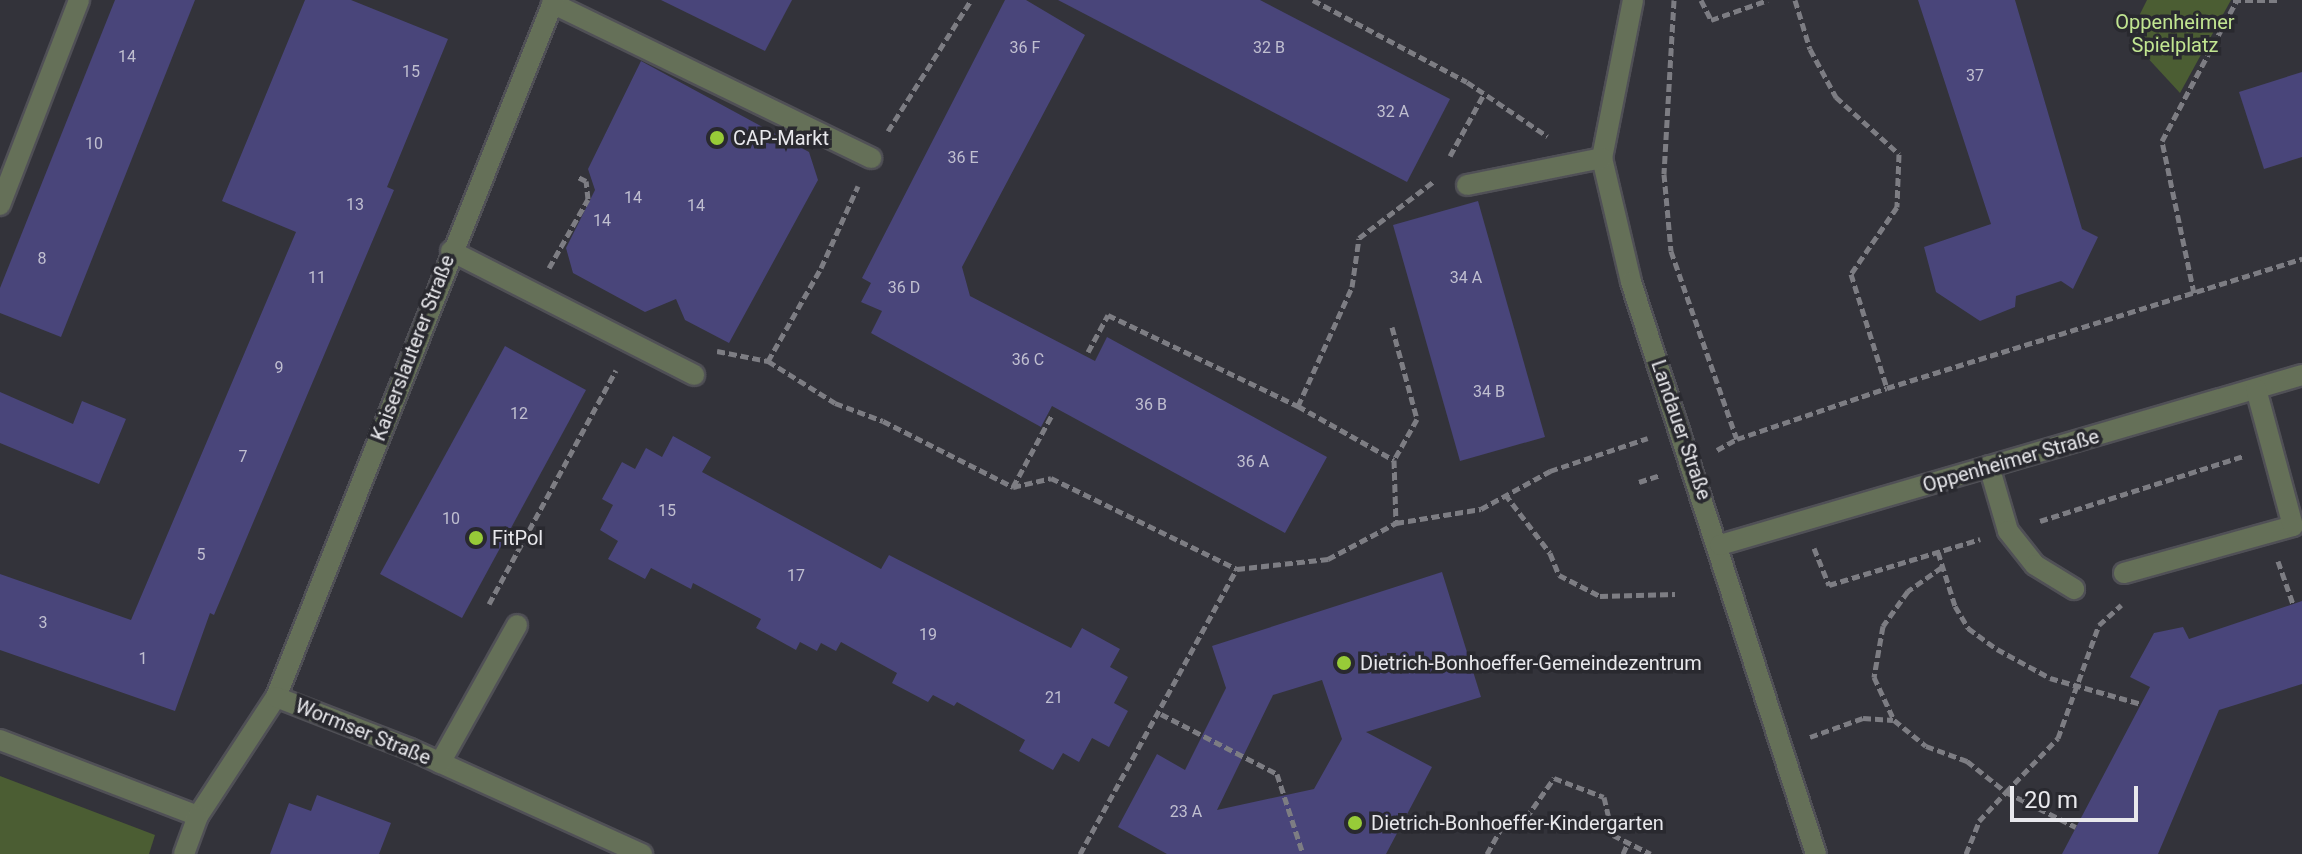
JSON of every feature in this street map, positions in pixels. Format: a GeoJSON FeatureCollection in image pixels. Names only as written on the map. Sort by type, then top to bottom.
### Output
{"type":"FeatureCollection","features":[{"type":"Feature","properties":{"kind":"street"},"geometry":{"type":"LineString","coordinates":[[0,205],[79,0]]}},
{"type":"Feature","properties":{"kind":"street","name":"Landauer Straße"},"geometry":{"type":"LineString","coordinates":[[1633,0],[1602,158],[1631,282],[1720,545],[1816,854]]}},
{"type":"Feature","properties":{"kind":"street"},"geometry":{"type":"LineString","coordinates":[[553,2],[871,158]]}},
{"type":"Feature","properties":{"kind":"street","name":"Kaiserslauterer Straße"},"geometry":{"type":"LineString","coordinates":[[276,697],[451,251],[553,2]]}},
{"type":"Feature","properties":{"kind":"street"},"geometry":{"type":"LineString","coordinates":[[1467,185],[1602,158]]}},
{"type":"Feature","properties":{"kind":"street"},"geometry":{"type":"LineString","coordinates":[[451,251],[694,375]]}},
{"type":"Feature","properties":{"kind":"street","name":"Oppenheimer Straße"},"geometry":{"type":"LineString","coordinates":[[1720,545],[2302,375]]}},
{"type":"Feature","properties":{"kind":"street"},"geometry":{"type":"LineString","coordinates":[[2124,573],[2293,526],[2256,389]]}},
{"type":"Feature","properties":{"kind":"street"},"geometry":{"type":"LineString","coordinates":[[1989,466],[2008,531],[2035,565],[2074,589]]}},
{"type":"Feature","properties":{"kind":"street"},"geometry":{"type":"LineString","coordinates":[[440,763],[517,625]]}},
{"type":"Feature","properties":{"kind":"street","name":"Wormser Straße"},"geometry":{"type":"LineString","coordinates":[[184,854],[198,816],[276,697],[440,763],[640,854]]}},
{"type":"Feature","properties":{"kind":"street"},"geometry":{"type":"LineString","coordinates":[[0,740],[198,816]]}},
{"type":"Feature","properties":{"kind":"path"},"geometry":{"type":"LineString","coordinates":[[1313,0],[1484,94],[1549,138]]}},
{"type":"Feature","properties":{"kind":"path"},"geometry":{"type":"LineString","coordinates":[[1674,0],[1664,174],[1671,251],[1737,439],[1887,388],[2302,259]]}},
{"type":"Feature","properties":{"kind":"path"},"geometry":{"type":"LineString","coordinates":[[1701,0],[1711,20],[1768,0]]}},
{"type":"Feature","properties":{"kind":"path"},"geometry":{"type":"LineString","coordinates":[[1795,0],[1810,49],[1836,97],[1899,154],[1897,207],[1851,274],[1887,388]]}},
{"type":"Feature","properties":{"kind":"path"},"geometry":{"type":"LineString","coordinates":[[2194,293],[2162,141],[2236,1],[2278,0]]}},
{"type":"Feature","properties":{"kind":"path"},"geometry":{"type":"LineString","coordinates":[[1446,163],[1484,94]]}},
{"type":"Feature","properties":{"kind":"path"},"geometry":{"type":"LineString","coordinates":[[1298,406],[1352,287],[1359,238],[1432,184],[1439,173]]}},
{"type":"Feature","properties":{"kind":"path"},"geometry":{"type":"LineString","coordinates":[[549,269],[588,199],[586,181],[578,177]]}},
{"type":"Feature","properties":{"kind":"path"},"geometry":{"type":"LineString","coordinates":[[1088,352],[1108,315],[1298,406],[1394,460]]}},
{"type":"Feature","properties":{"kind":"path"},"geometry":{"type":"LineString","coordinates":[[1392,327],[1417,419],[1394,460],[1396,523]]}},
{"type":"Feature","properties":{"kind":"path"},"geometry":{"type":"LineString","coordinates":[[768,361],[835,403],[883,421],[1013,487],[1051,478],[1237,569],[1328,559],[1396,523],[1481,509],[1550,471],[1680,428]]}},
{"type":"Feature","properties":{"kind":"path"},"geometry":{"type":"LineString","coordinates":[[1013,487],[1052,415]]}},
{"type":"Feature","properties":{"kind":"path"},"geometry":{"type":"LineString","coordinates":[[1505,494],[1550,553],[1559,575],[1600,596],[1675,594]]}},
{"type":"Feature","properties":{"kind":"path"},"geometry":{"type":"LineString","coordinates":[[1938,552],[1968,628],[2050,678],[2081,684],[2141,704]]}},
{"type":"Feature","properties":{"kind":"path"},"geometry":{"type":"LineString","coordinates":[[2264,563],[2288,558]]}},
{"type":"Feature","properties":{"kind":"path"},"geometry":{"type":"LineString","coordinates":[[2278,560],[2293,604]]}},
{"type":"Feature","properties":{"kind":"path"},"geometry":{"type":"LineString","coordinates":[[1942,567],[1908,591],[1883,626],[1874,677],[1894,720],[1926,746],[1967,761],[2006,792],[2076,827]]}},
{"type":"Feature","properties":{"kind":"path"},"geometry":{"type":"LineString","coordinates":[[1080,854],[1161,714],[1237,569]]}},
{"type":"Feature","properties":{"kind":"path"},"geometry":{"type":"LineString","coordinates":[[1966,854],[1979,821],[2058,738],[2081,684],[2099,625],[2130,596]]}},
{"type":"Feature","properties":{"kind":"path"},"geometry":{"type":"LineString","coordinates":[[1161,714],[1277,774],[1303,854]]}},
{"type":"Feature","properties":{"kind":"path"},"geometry":{"type":"LineString","coordinates":[[1781,748],[1863,718],[1894,720]]}},
{"type":"Feature","properties":{"kind":"path"},"geometry":{"type":"LineString","coordinates":[[1487,854],[1501,829],[1526,818],[1554,778],[1604,797],[1613,835],[1651,854]]}},
{"type":"Feature","properties":{"kind":"path"},"geometry":{"type":"LineString","coordinates":[[1623,854],[1628,843]]}},
{"type":"Feature","properties":{"kind":"green space","name":"Oppenheimer Spielplatz"},"geometry":{"type":"Polygon","coordinates":[[[2147,0],[2231,0],[2180,93],[2144,54],[2137,20],[2147,0]]]}},
{"type":"Feature","properties":{"kind":"green space"},"geometry":{"type":"Polygon","coordinates":[[[0,776],[155,835],[149,854],[0,854],[0,776]]]}},
{"type":"Feature","properties":{"kind":"building"},"geometry":{"type":"Polygon","coordinates":[[[115,0],[195,0],[61,337],[0,313],[0,288],[115,0]]]}},
{"type":"Feature","properties":{"kind":"building"},"geometry":{"type":"Polygon","coordinates":[[[305,0],[351,0],[448,39],[387,187],[394,190],[214,615],[210,613],[175,711],[0,650],[0,574],[131,620],[296,232],[222,201],[305,0]]]}},
{"type":"Feature","properties":{"kind":"building"},"geometry":{"type":"Polygon","coordinates":[[[661,0],[792,0],[765,51],[661,0]]]}},
{"type":"Feature","properties":{"kind":"building"},"geometry":{"type":"Polygon","coordinates":[[[1005,0],[1026,0],[1085,35],[962,267],[970,296],[1095,361],[1107,337],[1327,457],[1285,533],[1052,406],[1041,427],[871,333],[882,311],[861,302],[871,283],[862,278],[1005,0]]]}},
{"type":"Feature","properties":{"kind":"building"},"geometry":{"type":"Polygon","coordinates":[[[1058,0],[1260,0],[1450,99],[1407,182],[1058,0]]]}},
{"type":"Feature","properties":{"kind":"building"},"geometry":{"type":"Polygon","coordinates":[[[1918,0],[2015,0],[2082,229],[2098,237],[2073,289],[2061,281],[2016,296],[2015,307],[1980,321],[1936,292],[1924,247],[1991,224],[1918,0]]]}},
{"type":"Feature","properties":{"kind":"building"},"geometry":{"type":"Polygon","coordinates":[[[641,61],[809,152],[818,180],[729,343],[685,320],[676,299],[645,312],[573,273],[566,248],[595,190],[588,169],[641,61]]]}},
{"type":"Feature","properties":{"kind":"building"},"geometry":{"type":"Polygon","coordinates":[[[2302,72],[2302,157],[2264,169],[2239,92],[2302,72]]]}},
{"type":"Feature","properties":{"kind":"building"},"geometry":{"type":"Polygon","coordinates":[[[1478,201],[1545,437],[1460,461],[1393,225],[1478,201]]]}},
{"type":"Feature","properties":{"kind":"building"},"geometry":{"type":"Polygon","coordinates":[[[505,346],[586,390],[462,618],[380,574],[505,346]]]}},
{"type":"Feature","properties":{"kind":"building"},"geometry":{"type":"Polygon","coordinates":[[[0,392],[73,424],[82,401],[126,419],[99,484],[0,443],[0,392]]]}},
{"type":"Feature","properties":{"kind":"building"},"geometry":{"type":"Polygon","coordinates":[[[673,436],[711,457],[702,472],[881,569],[889,555],[1071,648],[1082,628],[1120,649],[1110,667],[1128,677],[1114,703],[1128,711],[1109,747],[1092,738],[1079,762],[1063,753],[1053,770],[1019,751],[1025,740],[957,702],[954,706],[933,695],[928,702],[892,683],[897,673],[841,642],[836,651],[821,643],[817,651],[800,642],[796,650],[756,628],[761,619],[693,583],[691,589],[651,568],[645,579],[608,559],[618,541],[600,530],[613,505],[602,499],[622,462],[635,469],[646,448],[662,457],[673,436]]]}},
{"type":"Feature","properties":{"kind":"building"},"geometry":{"type":"Polygon","coordinates":[[[1442,572],[1481,697],[1366,732],[1432,767],[1386,854],[1167,854],[1118,827],[1157,754],[1185,770],[1226,688],[1212,646],[1442,572]],[[1322,680],[1273,695],[1217,810],[1314,789],[1342,739],[1322,680]]]}},
{"type":"Feature","properties":{"kind":"building"},"geometry":{"type":"Polygon","coordinates":[[[2302,601],[2302,684],[2219,710],[2158,854],[2062,854],[2150,687],[2130,677],[2154,633],[2183,627],[2189,639],[2302,601]]]}},
{"type":"Feature","properties":{"kind":"building"},"geometry":{"type":"Polygon","coordinates":[[[317,795],[391,823],[379,854],[270,854],[289,803],[311,811],[317,795]]]}},
{"type":"Feature","properties":{"kind":"place","name":"CAP-Markt"},"geometry":{"type":"Point","coordinates":[717,138]}},
{"type":"Feature","properties":{"kind":"place","name":"FitPol"},"geometry":{"type":"Point","coordinates":[476,538]}},
{"type":"Feature","properties":{"kind":"place","name":"Dietrich-Bonhoeffer-Gemeindezentrum"},"geometry":{"type":"Point","coordinates":[1344,663]}},
{"type":"Feature","properties":{"kind":"place","name":"Dietrich-Bonhoeffer-Kindergarten"},"geometry":{"type":"Point","coordinates":[1355,823]}}]}
